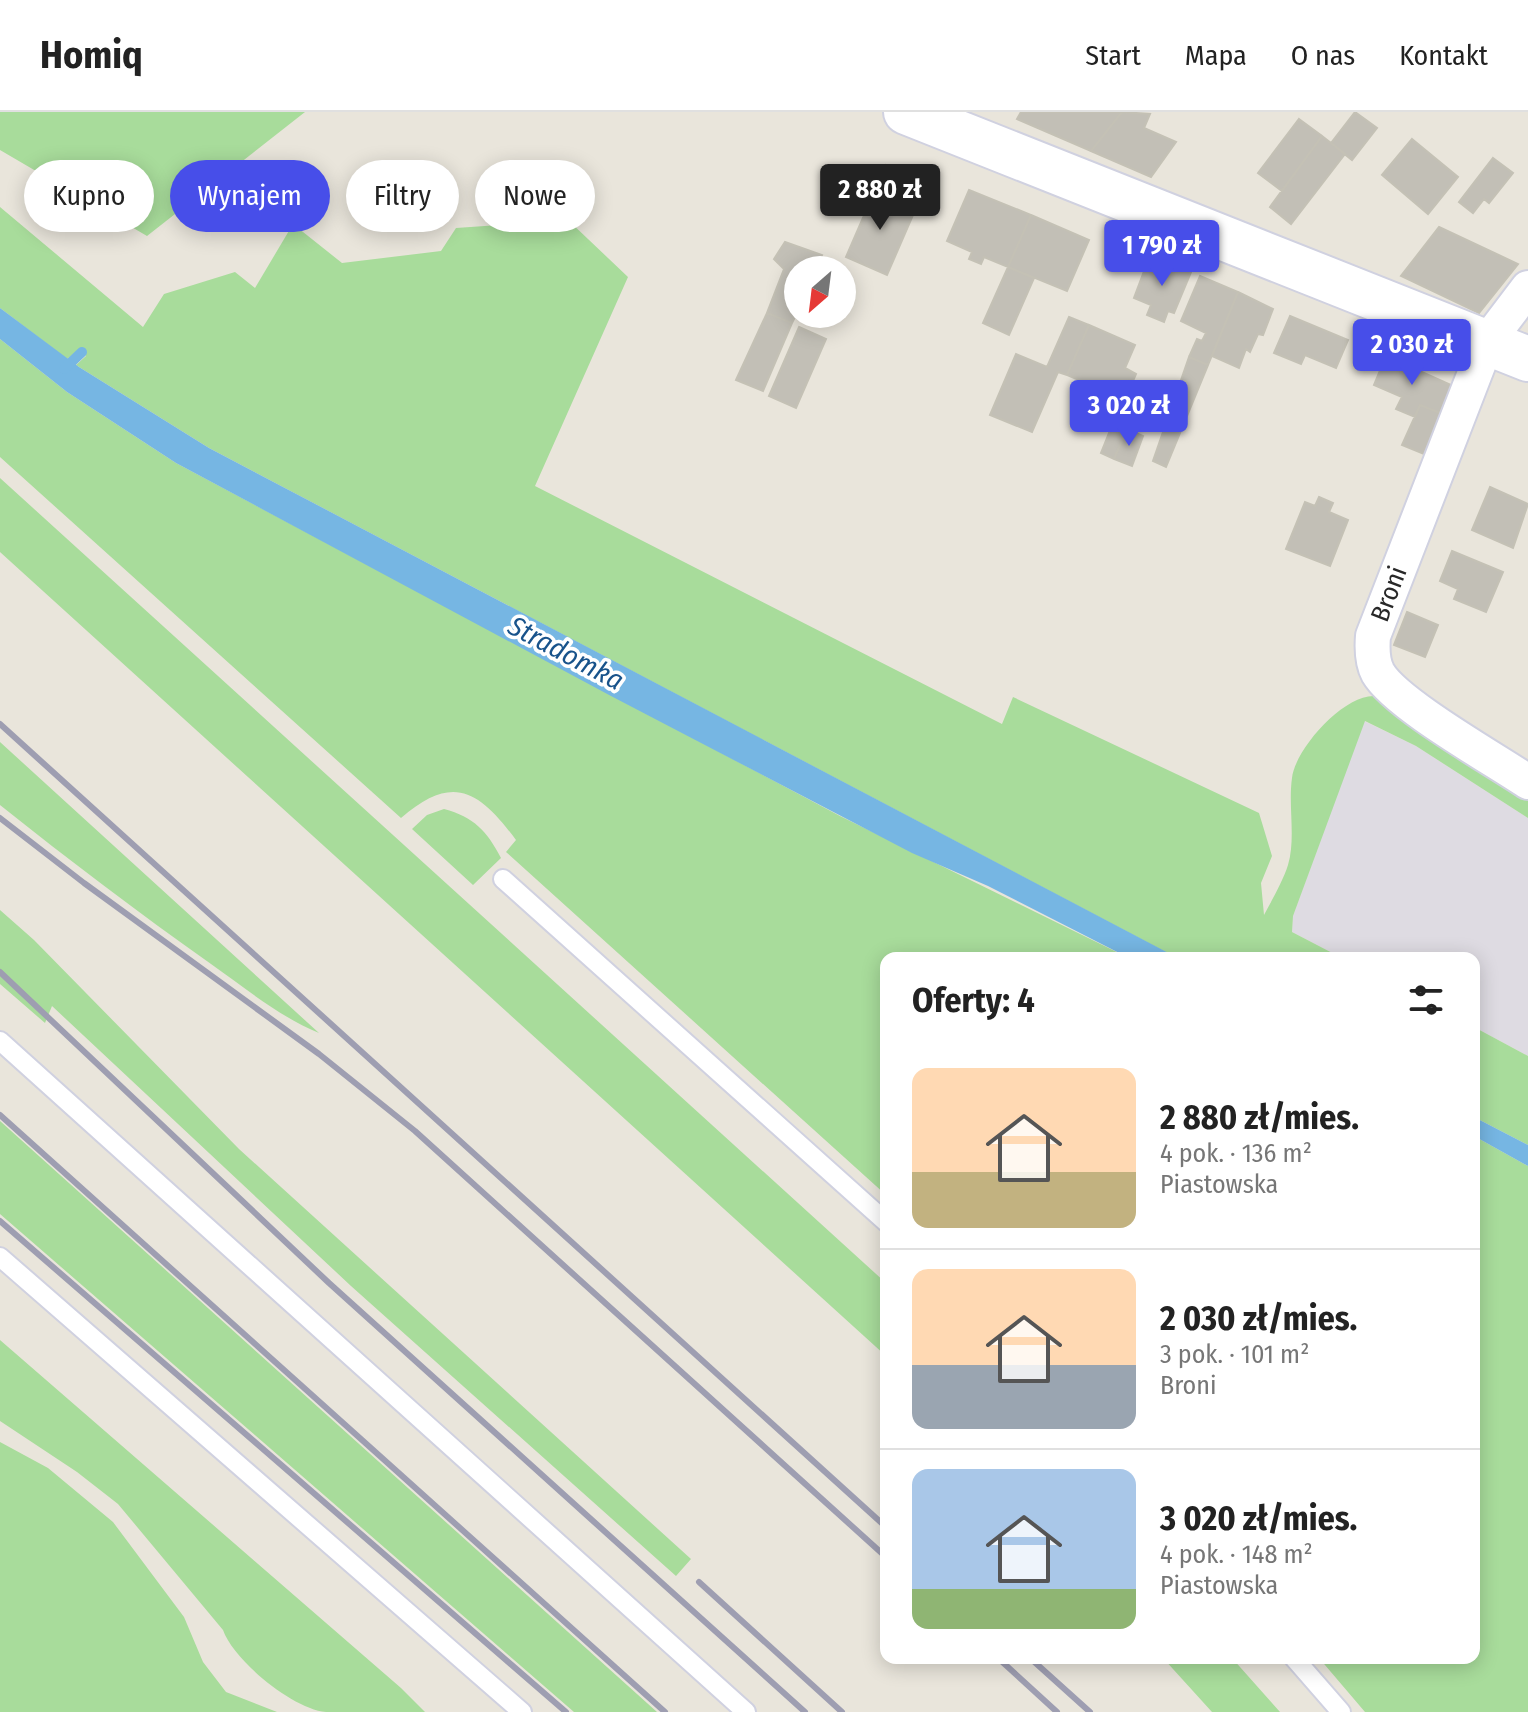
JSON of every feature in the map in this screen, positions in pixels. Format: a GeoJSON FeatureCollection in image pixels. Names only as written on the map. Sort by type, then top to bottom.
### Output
{"type":"FeatureCollection","features":[{"type":"Feature","properties":{"kind":"street"},"geometry":{"type":"LineString","coordinates":[[906,112],[1528,359]]}},
{"type":"Feature","properties":{"kind":"street"},"geometry":{"type":"LineString","coordinates":[[1487,342],[1528,288]]}},
{"type":"Feature","properties":{"kind":"street","name":"Broni"},"geometry":{"type":"LineString","coordinates":[[1487,342],[1373,636],[1372,653],[1378,672],[1397,695],[1528,782]]}},
{"type":"Feature","properties":{"kind":"lane"},"geometry":{"type":"LineString","coordinates":[[503,879],[880,1217]]}},
{"type":"Feature","properties":{"kind":"lane"},"geometry":{"type":"LineString","coordinates":[[0,1041],[746,1712]]}},
{"type":"Feature","properties":{"kind":"lane"},"geometry":{"type":"LineString","coordinates":[[0,1257],[522,1712]]}},
{"type":"Feature","properties":{"kind":"lane"},"geometry":{"type":"LineString","coordinates":[[1299,1664],[1341,1712]]}},
{"type":"Feature","properties":{"kind":"shaded area"},"geometry":{"type":"Polygon","coordinates":[[[1364,721],[1416,746],[1528,818],[1528,1056],[1480,1030],[1480,952],[1330,952],[1292,932],[1293,916],[1364,721]]]}},
{"type":"Feature","properties":{"kind":"green space"},"geometry":{"type":"Polygon","coordinates":[[[0,112],[305,112],[244,160],[170,160],[170,218],[154,231],[154,160],[24,160],[24,164],[0,150],[0,112]]]}},
{"type":"Feature","properties":{"kind":"green space"},"geometry":{"type":"Polygon","coordinates":[[[0,207],[24,227],[24,232],[30,232],[143,327],[164,294],[235,272],[255,288],[288,232],[303,232],[342,263],[441,251],[453,232],[459,232],[459,228],[475,227],[475,232],[581,232],[628,277],[535,486],[1002,724],[1013,697],[1259,813],[1272,856],[1261,883],[1264,915],[1288,865],[1295,766],[1323,725],[1349,704],[1363,698],[1375,696],[1528,794],[1528,818],[1416,746],[1365,721],[1293,916],[1292,932],[1330,952],[1166,952],[209,448],[76,365],[86,356],[80,349],[67,359],[0,308],[0,207]]]}},
{"type":"Feature","properties":{"kind":"green space"},"geometry":{"type":"Polygon","coordinates":[[[0,339],[67,392],[176,463],[840,816],[1117,952],[880,952],[880,1190],[506,852],[516,840],[489,809],[463,793],[450,792],[419,804],[401,818],[0,457],[0,339]]]}},
{"type":"Feature","properties":{"kind":"green space"},"geometry":{"type":"Polygon","coordinates":[[[0,478],[880,1278],[880,1351],[0,552],[0,478]]]}},
{"type":"Feature","properties":{"kind":"green space"},"geometry":{"type":"Polygon","coordinates":[[[0,742],[319,1033],[290,1019],[250,992],[104,886],[0,805],[0,742]]]}},
{"type":"Feature","properties":{"kind":"green space"},"geometry":{"type":"Polygon","coordinates":[[[444,809],[464,816],[478,826],[501,858],[473,885],[412,829],[427,815],[444,809]]]}},
{"type":"Feature","properties":{"kind":"green space"},"geometry":{"type":"Polygon","coordinates":[[[0,910],[34,940],[239,1149],[691,1559],[676,1576],[351,1286],[52,1006],[45,1023],[0,984],[0,910]]]}},
{"type":"Feature","properties":{"kind":"green space"},"geometry":{"type":"Polygon","coordinates":[[[1480,1030],[1528,1056],[1528,1145],[1480,1120],[1480,1030]]]}},
{"type":"Feature","properties":{"kind":"green space"},"geometry":{"type":"Polygon","coordinates":[[[0,1121],[657,1712],[574,1712],[0,1214],[0,1121]]]}},
{"type":"Feature","properties":{"kind":"green space"},"geometry":{"type":"Polygon","coordinates":[[[1480,1139],[1528,1166],[1528,1712],[1365,1712],[1324,1664],[1480,1664],[1480,1139]]]}},
{"type":"Feature","properties":{"kind":"green space"},"geometry":{"type":"Polygon","coordinates":[[[0,1340],[425,1712],[326,1712],[298,1702],[266,1682],[239,1655],[223,1630],[118,1504],[77,1472],[0,1421],[0,1340]]]}},
{"type":"Feature","properties":{"kind":"green space"},"geometry":{"type":"Polygon","coordinates":[[[0,1442],[48,1468],[113,1522],[184,1617],[203,1662],[226,1692],[277,1712],[0,1712],[0,1442]]]}},
{"type":"Feature","properties":{"kind":"green space"},"geometry":{"type":"Polygon","coordinates":[[[1168,1664],[1237,1664],[1280,1712],[1212,1712],[1168,1664]]]}},
{"type":"Feature","properties":{"kind":"water","name":"Stradomka"},"geometry":{"type":"Polygon","coordinates":[[[0,308],[79,367],[209,448],[1167,952],[1117,952],[988,886],[912,853],[611,696],[176,463],[67,392],[0,339],[0,308]]]}},
{"type":"Feature","properties":{"kind":"water"},"geometry":{"type":"Polygon","coordinates":[[[1480,1120],[1528,1145],[1528,1166],[1480,1139],[1480,1120]]]}},
{"type":"Feature","properties":{"kind":"building"},"geometry":{"type":"Polygon","coordinates":[[[1021,112],[1122,112],[1091,151],[1017,119],[1021,112]]]}},
{"type":"Feature","properties":{"kind":"building"},"geometry":{"type":"Polygon","coordinates":[[[1122,112],[1150,114],[1144,128],[1176,142],[1151,177],[1091,151],[1122,112]]]}},
{"type":"Feature","properties":{"kind":"building"},"geometry":{"type":"Polygon","coordinates":[[[1355,112],[1377,128],[1352,160],[1331,143],[1355,112]]]}},
{"type":"Feature","properties":{"kind":"building"},"geometry":{"type":"Polygon","coordinates":[[[1299,119],[1322,136],[1282,191],[1258,173],[1299,119]]]}},
{"type":"Feature","properties":{"kind":"building"},"geometry":{"type":"Polygon","coordinates":[[[1322,136],[1345,154],[1291,224],[1270,207],[1322,136]]]}},
{"type":"Feature","properties":{"kind":"building"},"geometry":{"type":"Polygon","coordinates":[[[1412,139],[1458,177],[1428,214],[1382,175],[1412,139]]]}},
{"type":"Feature","properties":{"kind":"building"},"geometry":{"type":"Polygon","coordinates":[[[1493,158],[1513,173],[1489,203],[1484,199],[1473,213],[1459,202],[1493,158]]]}},
{"type":"Feature","properties":{"kind":"building"},"geometry":{"type":"Polygon","coordinates":[[[886,165],[927,182],[916,208],[876,192],[886,165]]]}},
{"type":"Feature","properties":{"kind":"building"},"geometry":{"type":"Polygon","coordinates":[[[869,189],[916,208],[887,275],[856,261],[856,256],[846,256],[866,211],[861,209],[869,189]]]}},
{"type":"Feature","properties":{"kind":"building"},"geometry":{"type":"Polygon","coordinates":[[[969,190],[1031,215],[1008,267],[984,257],[981,264],[969,259],[972,252],[947,241],[969,190]]]}},
{"type":"Feature","properties":{"kind":"building"},"geometry":{"type":"Polygon","coordinates":[[[1031,215],[1089,240],[1067,291],[1008,267],[1031,215]]]}},
{"type":"Feature","properties":{"kind":"building"},"geometry":{"type":"Polygon","coordinates":[[[1439,227],[1518,264],[1479,313],[1401,276],[1439,227]]]}},
{"type":"Feature","properties":{"kind":"building"},"geometry":{"type":"Polygon","coordinates":[[[785,242],[822,255],[784,256],[784,269],[774,259],[785,242]]]}},
{"type":"Feature","properties":{"kind":"building"},"geometry":{"type":"Polygon","coordinates":[[[1149,258],[1191,272],[1174,313],[1168,311],[1164,322],[1147,315],[1151,305],[1134,298],[1149,258]]]}},
{"type":"Feature","properties":{"kind":"building"},"geometry":{"type":"Polygon","coordinates":[[[1008,267],[1034,278],[1009,335],[983,323],[1008,267]]]}},
{"type":"Feature","properties":{"kind":"building"},"geometry":{"type":"Polygon","coordinates":[[[784,269],[784,320],[767,313],[784,269]]]}},
{"type":"Feature","properties":{"kind":"building"},"geometry":{"type":"Polygon","coordinates":[[[1200,276],[1238,292],[1208,365],[1189,357],[1197,339],[1202,341],[1206,333],[1181,321],[1200,276]]]}},
{"type":"Feature","properties":{"kind":"building"},"geometry":{"type":"Polygon","coordinates":[[[1238,292],[1273,309],[1263,335],[1258,334],[1250,352],[1246,349],[1239,368],[1212,356],[1238,292]]]}},
{"type":"Feature","properties":{"kind":"building"},"geometry":{"type":"Polygon","coordinates":[[[767,313],[784,320],[784,328],[790,328],[763,391],[736,380],[767,313]]]}},
{"type":"Feature","properties":{"kind":"building"},"geometry":{"type":"Polygon","coordinates":[[[1290,316],[1348,340],[1336,368],[1305,355],[1301,364],[1274,353],[1290,316]]]}},
{"type":"Feature","properties":{"kind":"building"},"geometry":{"type":"Polygon","coordinates":[[[1069,317],[1089,325],[1067,375],[1058,372],[1032,432],[990,415],[1016,354],[1047,367],[1069,317]]]}},
{"type":"Feature","properties":{"kind":"building"},"geometry":{"type":"Polygon","coordinates":[[[1089,325],[1135,345],[1125,368],[1136,374],[1133,381],[1120,380],[1114,395],[1067,375],[1089,325]]]}},
{"type":"Feature","properties":{"kind":"building"},"geometry":{"type":"Polygon","coordinates":[[[799,328],[826,339],[796,408],[769,396],[799,328]]]}},
{"type":"Feature","properties":{"kind":"building"},"geometry":{"type":"Polygon","coordinates":[[[1386,356],[1451,385],[1440,413],[1420,405],[1415,417],[1396,409],[1402,397],[1374,385],[1386,356]]]}},
{"type":"Feature","properties":{"kind":"building"},"geometry":{"type":"Polygon","coordinates":[[[1189,357],[1208,365],[1166,467],[1153,461],[1189,357]]]}},
{"type":"Feature","properties":{"kind":"building"},"geometry":{"type":"Polygon","coordinates":[[[1420,405],[1440,413],[1424,454],[1402,445],[1420,405]]]}},
{"type":"Feature","properties":{"kind":"building"},"geometry":{"type":"Polygon","coordinates":[[[1113,423],[1127,429],[1114,459],[1101,453],[1113,423]]]}},
{"type":"Feature","properties":{"kind":"building"},"geometry":{"type":"Polygon","coordinates":[[[1127,429],[1143,436],[1132,466],[1114,459],[1127,429]]]}},
{"type":"Feature","properties":{"kind":"building"},"geometry":{"type":"Polygon","coordinates":[[[1490,487],[1528,504],[1513,548],[1472,530],[1490,487]]]}},
{"type":"Feature","properties":{"kind":"building"},"geometry":{"type":"Polygon","coordinates":[[[1319,497],[1333,503],[1329,512],[1348,520],[1330,566],[1286,549],[1305,502],[1315,506],[1319,497]]]}},
{"type":"Feature","properties":{"kind":"building"},"geometry":{"type":"Polygon","coordinates":[[[1452,551],[1503,572],[1486,612],[1454,599],[1458,589],[1440,581],[1452,551]]]}},
{"type":"Feature","properties":{"kind":"building"},"geometry":{"type":"Polygon","coordinates":[[[1407,612],[1438,625],[1425,657],[1394,645],[1407,612]]]}},
{"type":"Feature","properties":{"kind":"waterway"},"geometry":{"type":"LineString","coordinates":[[64,369],[82,352]]}},
{"type":"Feature","properties":{"kind":"railway"},"geometry":{"type":"LineString","coordinates":[[0,724],[880,1522]]}},
{"type":"Feature","properties":{"kind":"railway"},"geometry":{"type":"LineString","coordinates":[[0,818],[319,1054],[415,1131],[880,1552]]}},
{"type":"Feature","properties":{"kind":"railway"},"geometry":{"type":"LineString","coordinates":[[0,972],[329,1283],[805,1712]]}},
{"type":"Feature","properties":{"kind":"railway"},"geometry":{"type":"LineString","coordinates":[[0,1115],[665,1712]]}},
{"type":"Feature","properties":{"kind":"railway"},"geometry":{"type":"LineString","coordinates":[[0,1221],[566,1712]]}},
{"type":"Feature","properties":{"kind":"railway"},"geometry":{"type":"LineString","coordinates":[[699,1582],[842,1712]]}},
{"type":"Feature","properties":{"kind":"railway"},"geometry":{"type":"LineString","coordinates":[[1005,1664],[1057,1712]]}},
{"type":"Feature","properties":{"kind":"railway"},"geometry":{"type":"LineString","coordinates":[[1037,1664],[1090,1712]]}}]}
